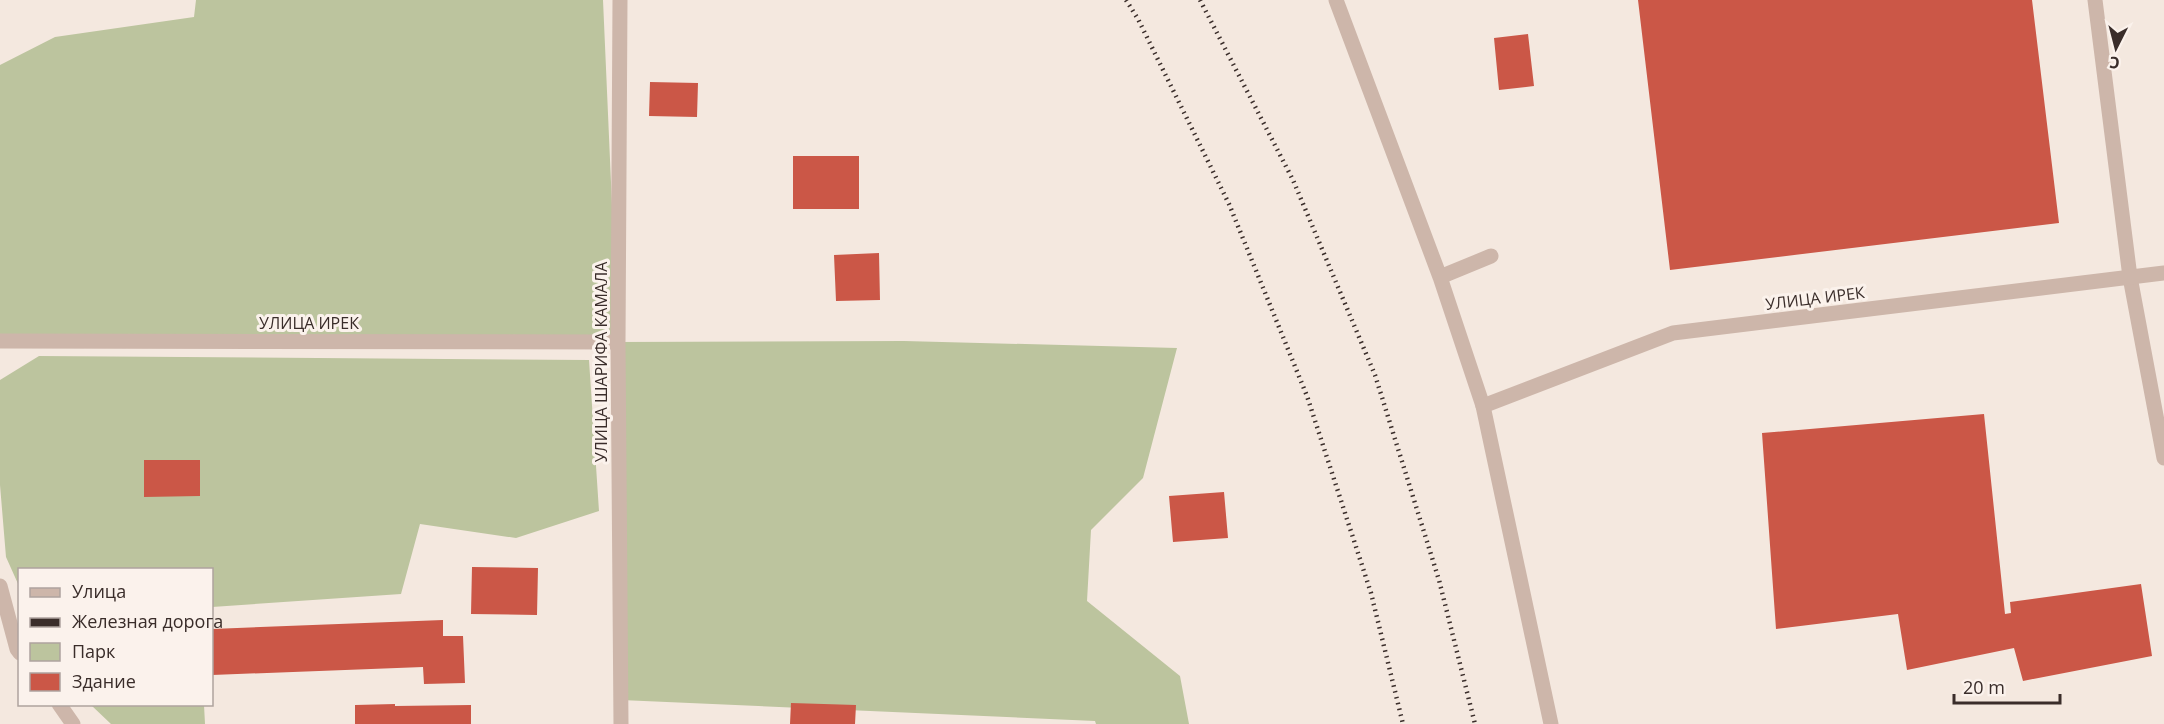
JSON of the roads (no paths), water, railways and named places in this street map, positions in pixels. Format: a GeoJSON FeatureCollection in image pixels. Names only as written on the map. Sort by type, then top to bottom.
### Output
{"type":"FeatureCollection","features":[{"type":"Feature","properties":{"kind":"street","name":"УЛИЦА ШАРИФА КАМАЛА"},"geometry":{"type":"LineString","coordinates":[[620,0],[618,342],[621,724]]}},
{"type":"Feature","properties":{"kind":"street"},"geometry":{"type":"LineString","coordinates":[[1336,0],[1440,276],[1483,406],[1551,724]]}},
{"type":"Feature","properties":{"kind":"street"},"geometry":{"type":"LineString","coordinates":[[2095,0],[2130,277],[2164,458]]}},
{"type":"Feature","properties":{"kind":"street"},"geometry":{"type":"LineString","coordinates":[[1440,276],[1491,256]]}},
{"type":"Feature","properties":{"kind":"street","name":"УЛИЦА ИРЕК"},"geometry":{"type":"LineString","coordinates":[[1483,406],[1673,333],[2164,273]]}},
{"type":"Feature","properties":{"kind":"street","name":"УЛИЦА ИРЕК"},"geometry":{"type":"LineString","coordinates":[[3,342],[618,342]]}},
{"type":"Feature","properties":{"kind":"street"},"geometry":{"type":"LineString","coordinates":[[0,586],[18,650]]}},
{"type":"Feature","properties":{"kind":"street"},"geometry":{"type":"LineString","coordinates":[[60,706],[73,724]]}},
{"type":"Feature","properties":{"kind":"railway"},"geometry":{"type":"LineString","coordinates":[[1126,0],[1138,19],[1229,204],[1307,396],[1371,593],[1403,724]]}},
{"type":"Feature","properties":{"kind":"railway"},"geometry":{"type":"LineString","coordinates":[[1200,0],[1293,180],[1375,375],[1439,580],[1475,724]]}}]}
